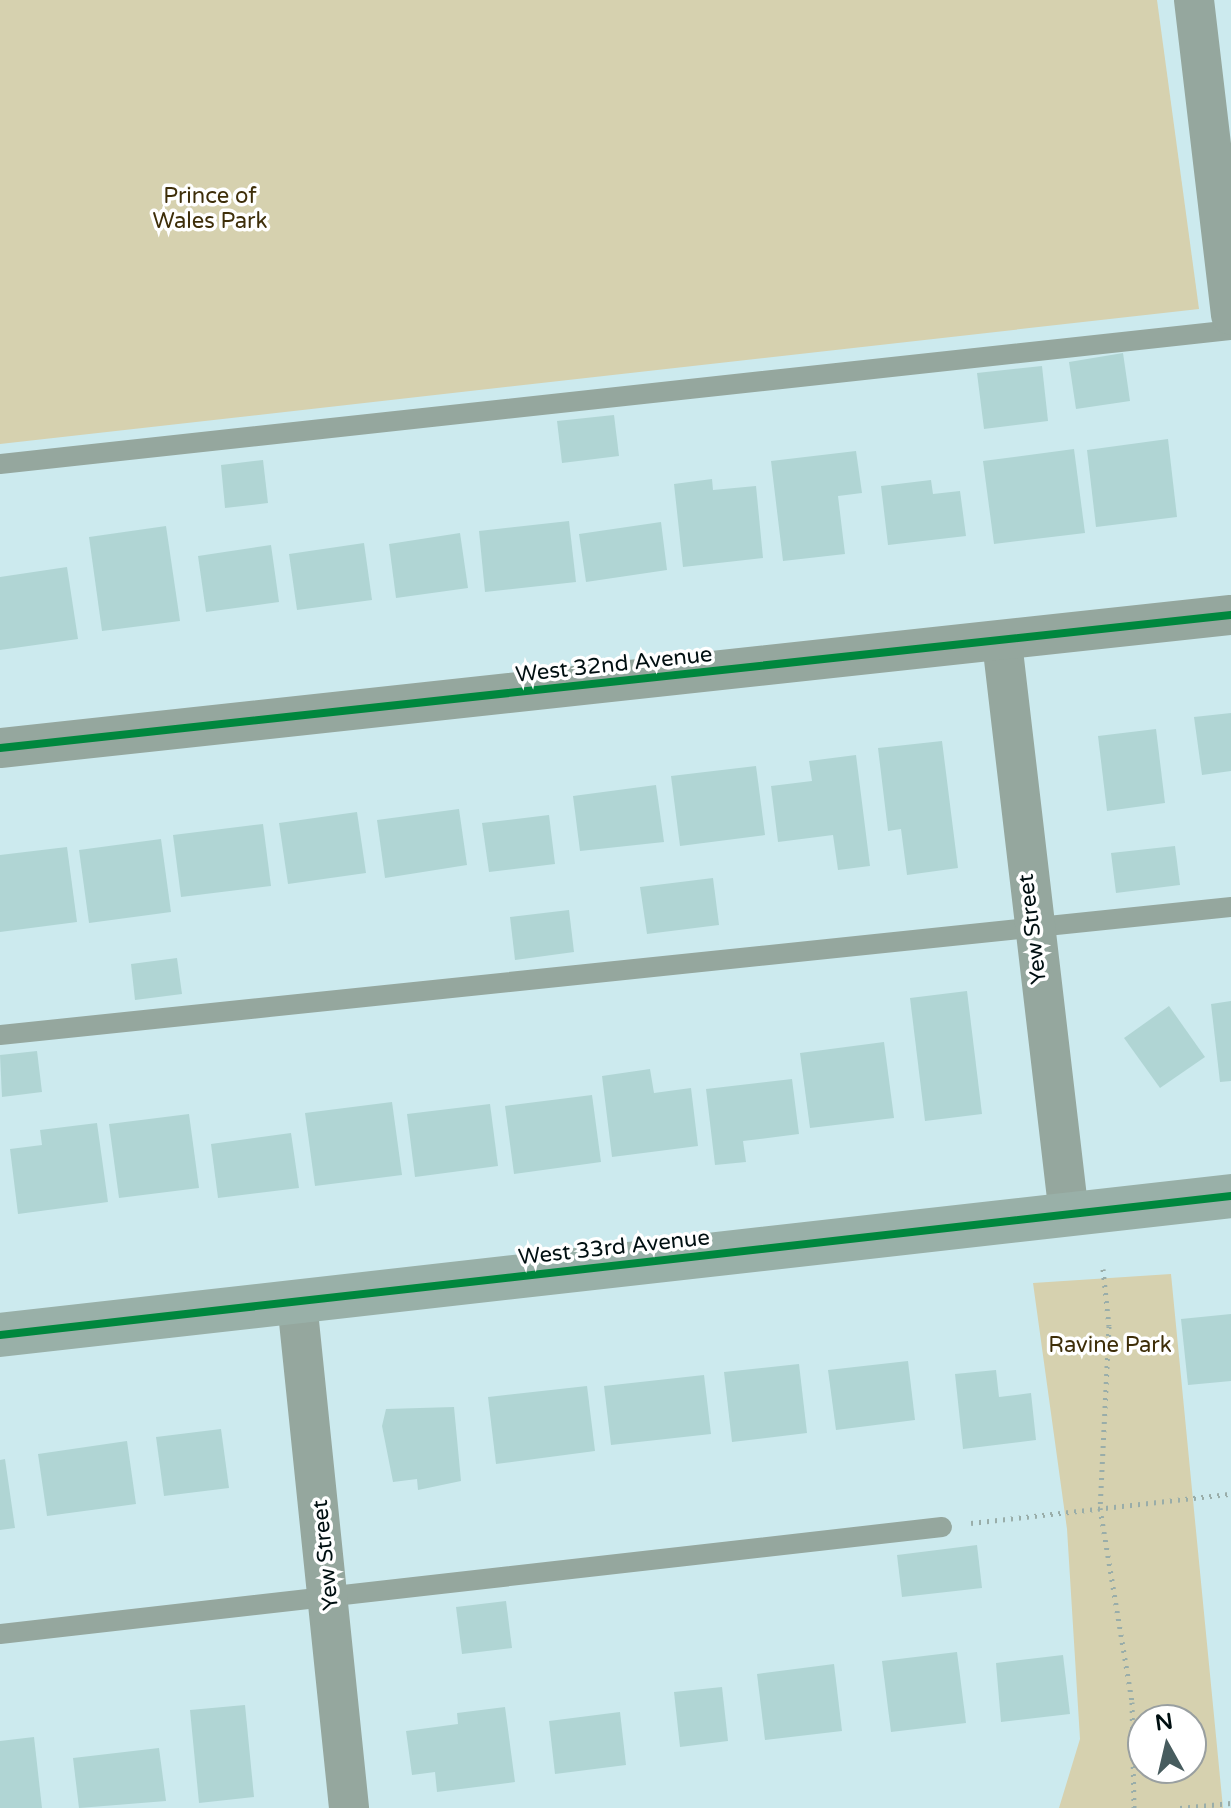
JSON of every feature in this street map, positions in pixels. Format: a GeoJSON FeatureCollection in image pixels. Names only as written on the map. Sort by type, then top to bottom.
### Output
{"type":"FeatureCollection","features":[{"type":"Feature","properties":{"kind":"street"},"geometry":{"type":"LineString","coordinates":[[1194,0],[1231,315]]}},
{"type":"Feature","properties":{"kind":"street","name":"West 32nd Avenue"},"geometry":{"type":"LineString","coordinates":[[0,748],[1231,615]]}},
{"type":"Feature","properties":{"kind":"street","name":"Yew Street"},"geometry":{"type":"LineString","coordinates":[[1002,642],[1033,928],[1069,1215]]}},
{"type":"Feature","properties":{"kind":"street","name":"West 33rd Avenue"},"geometry":{"type":"LineString","coordinates":[[0,1335],[1231,1196]]}},
{"type":"Feature","properties":{"kind":"street","name":"Yew Street"},"geometry":{"type":"LineString","coordinates":[[297,1302],[331,1595],[349,1808]]}},
{"type":"Feature","properties":{"kind":"lane"},"geometry":{"type":"LineString","coordinates":[[0,464],[1231,330]]}},
{"type":"Feature","properties":{"kind":"lane"},"geometry":{"type":"LineString","coordinates":[[0,1035],[1231,907]]}},
{"type":"Feature","properties":{"kind":"lane"},"geometry":{"type":"LineString","coordinates":[[0,1634],[942,1527]]}},
{"type":"Feature","properties":{"kind":"path"},"geometry":{"type":"LineString","coordinates":[[1103,1269],[1109,1353],[1100,1508],[1132,1702],[1134,1808]]}},
{"type":"Feature","properties":{"kind":"path"},"geometry":{"type":"LineString","coordinates":[[942,1527],[1231,1494]]}},
{"type":"Feature","properties":{"kind":"path"},"geometry":{"type":"LineString","coordinates":[[1180,1808],[1231,1803]]}},
{"type":"Feature","properties":{"kind":"green space","name":"Prince of Wales Park"},"geometry":{"type":"Polygon","coordinates":[[[0,0],[1157,0],[1199,309],[0,444],[0,0]]]}},
{"type":"Feature","properties":{"kind":"green space","name":"Ravine Park"},"geometry":{"type":"Polygon","coordinates":[[[1171,1274],[1223,1808],[1059,1808],[1080,1739],[1067,1529],[1033,1283],[1171,1274]]]}},
{"type":"Feature","properties":{"kind":"building"},"geometry":{"type":"Polygon","coordinates":[[[1123,353],[1130,401],[1076,409],[1069,362],[1123,353]]]}},
{"type":"Feature","properties":{"kind":"building"},"geometry":{"type":"Polygon","coordinates":[[[1042,366],[1048,421],[984,429],[977,373],[1042,366]]]}},
{"type":"Feature","properties":{"kind":"building"},"geometry":{"type":"Polygon","coordinates":[[[614,415],[619,456],[562,463],[557,421],[614,415]]]}},
{"type":"Feature","properties":{"kind":"building"},"geometry":{"type":"Polygon","coordinates":[[[1168,439],[1177,517],[1096,527],[1087,450],[1168,439]]]}},
{"type":"Feature","properties":{"kind":"building"},"geometry":{"type":"Polygon","coordinates":[[[1074,449],[1085,533],[994,544],[983,461],[1074,449]]]}},
{"type":"Feature","properties":{"kind":"building"},"geometry":{"type":"Polygon","coordinates":[[[856,451],[862,493],[838,496],[845,554],[783,561],[771,461],[856,451]]]}},
{"type":"Feature","properties":{"kind":"building"},"geometry":{"type":"Polygon","coordinates":[[[263,460],[268,503],[225,508],[221,465],[263,460]]]}},
{"type":"Feature","properties":{"kind":"building"},"geometry":{"type":"Polygon","coordinates":[[[712,479],[713,490],[756,486],[763,558],[683,567],[674,484],[712,479]]]}},
{"type":"Feature","properties":{"kind":"building"},"geometry":{"type":"Polygon","coordinates":[[[931,480],[933,494],[960,491],[966,536],[888,545],[881,486],[931,480]]]}},
{"type":"Feature","properties":{"kind":"building"},"geometry":{"type":"Polygon","coordinates":[[[569,521],[576,582],[485,592],[479,531],[569,521]]]}},
{"type":"Feature","properties":{"kind":"building"},"geometry":{"type":"Polygon","coordinates":[[[661,522],[667,570],[586,582],[579,534],[661,522]]]}},
{"type":"Feature","properties":{"kind":"building"},"geometry":{"type":"Polygon","coordinates":[[[166,526],[180,621],[102,631],[89,537],[166,526]]]}},
{"type":"Feature","properties":{"kind":"building"},"geometry":{"type":"Polygon","coordinates":[[[460,533],[468,588],[396,598],[389,544],[460,533]]]}},
{"type":"Feature","properties":{"kind":"building"},"geometry":{"type":"Polygon","coordinates":[[[364,543],[372,600],[297,610],[289,554],[364,543]]]}},
{"type":"Feature","properties":{"kind":"building"},"geometry":{"type":"Polygon","coordinates":[[[271,545],[279,602],[206,612],[198,556],[271,545]]]}},
{"type":"Feature","properties":{"kind":"building"},"geometry":{"type":"Polygon","coordinates":[[[67,567],[78,639],[0,650],[0,577],[67,567]]]}},
{"type":"Feature","properties":{"kind":"building"},"geometry":{"type":"Polygon","coordinates":[[[1231,713],[1231,771],[1202,775],[1194,717],[1231,713]]]}},
{"type":"Feature","properties":{"kind":"building"},"geometry":{"type":"Polygon","coordinates":[[[1156,729],[1165,803],[1107,811],[1098,736],[1156,729]]]}},
{"type":"Feature","properties":{"kind":"building"},"geometry":{"type":"Polygon","coordinates":[[[942,741],[958,868],[907,875],[901,829],[888,831],[878,748],[942,741]]]}},
{"type":"Feature","properties":{"kind":"building"},"geometry":{"type":"Polygon","coordinates":[[[856,755],[870,866],[838,870],[833,835],[778,842],[771,786],[812,781],[809,761],[856,755]]]}},
{"type":"Feature","properties":{"kind":"building"},"geometry":{"type":"Polygon","coordinates":[[[756,766],[765,835],[680,846],[671,776],[756,766]]]}},
{"type":"Feature","properties":{"kind":"building"},"geometry":{"type":"Polygon","coordinates":[[[656,785],[664,842],[580,851],[573,796],[656,785]]]}},
{"type":"Feature","properties":{"kind":"building"},"geometry":{"type":"Polygon","coordinates":[[[459,809],[467,865],[385,878],[377,820],[459,809]]]}},
{"type":"Feature","properties":{"kind":"building"},"geometry":{"type":"Polygon","coordinates":[[[357,812],[366,873],[288,884],[279,823],[357,812]]]}},
{"type":"Feature","properties":{"kind":"building"},"geometry":{"type":"Polygon","coordinates":[[[549,815],[555,864],[489,872],[482,823],[549,815]]]}},
{"type":"Feature","properties":{"kind":"building"},"geometry":{"type":"Polygon","coordinates":[[[263,824],[271,886],[181,897],[173,835],[263,824]]]}},
{"type":"Feature","properties":{"kind":"building"},"geometry":{"type":"Polygon","coordinates":[[[161,839],[171,912],[89,923],[79,850],[161,839]]]}},
{"type":"Feature","properties":{"kind":"building"},"geometry":{"type":"Polygon","coordinates":[[[1175,846],[1180,885],[1116,893],[1111,853],[1175,846]]]}},
{"type":"Feature","properties":{"kind":"building"},"geometry":{"type":"Polygon","coordinates":[[[67,847],[77,922],[0,932],[0,855],[67,847]]]}},
{"type":"Feature","properties":{"kind":"building"},"geometry":{"type":"Polygon","coordinates":[[[713,878],[719,925],[647,934],[640,887],[713,878]]]}},
{"type":"Feature","properties":{"kind":"building"},"geometry":{"type":"Polygon","coordinates":[[[569,910],[574,952],[515,960],[510,917],[569,910]]]}},
{"type":"Feature","properties":{"kind":"building"},"geometry":{"type":"Polygon","coordinates":[[[177,958],[182,994],[135,1000],[131,964],[177,958]]]}},
{"type":"Feature","properties":{"kind":"building"},"geometry":{"type":"Polygon","coordinates":[[[967,991],[982,1114],[925,1121],[910,998],[967,991]]]}},
{"type":"Feature","properties":{"kind":"building"},"geometry":{"type":"Polygon","coordinates":[[[1231,1001],[1231,1081],[1220,1082],[1211,1004],[1231,1001]]]}},
{"type":"Feature","properties":{"kind":"building"},"geometry":{"type":"Polygon","coordinates":[[[1169,1006],[1205,1057],[1160,1088],[1124,1038],[1169,1006]]]}},
{"type":"Feature","properties":{"kind":"building"},"geometry":{"type":"Polygon","coordinates":[[[884,1042],[894,1118],[810,1128],[800,1053],[884,1042]]]}},
{"type":"Feature","properties":{"kind":"building"},"geometry":{"type":"Polygon","coordinates":[[[37,1051],[42,1092],[2,1097],[0,1055],[37,1051]]]}},
{"type":"Feature","properties":{"kind":"building"},"geometry":{"type":"Polygon","coordinates":[[[650,1069],[654,1093],[691,1088],[698,1146],[612,1157],[602,1076],[650,1069]]]}},
{"type":"Feature","properties":{"kind":"building"},"geometry":{"type":"Polygon","coordinates":[[[792,1079],[799,1134],[743,1141],[746,1162],[715,1165],[706,1089],[792,1079]]]}},
{"type":"Feature","properties":{"kind":"building"},"geometry":{"type":"Polygon","coordinates":[[[592,1095],[601,1162],[514,1174],[505,1106],[592,1095]]]}},
{"type":"Feature","properties":{"kind":"building"},"geometry":{"type":"Polygon","coordinates":[[[392,1102],[402,1175],[315,1186],[305,1113],[392,1102]]]}},
{"type":"Feature","properties":{"kind":"building"},"geometry":{"type":"Polygon","coordinates":[[[490,1104],[498,1166],[415,1177],[407,1114],[490,1104]]]}},
{"type":"Feature","properties":{"kind":"building"},"geometry":{"type":"Polygon","coordinates":[[[189,1114],[199,1188],[119,1198],[109,1124],[189,1114]]]}},
{"type":"Feature","properties":{"kind":"building"},"geometry":{"type":"Polygon","coordinates":[[[97,1123],[108,1202],[18,1214],[10,1149],[42,1145],[40,1130],[97,1123]]]}},
{"type":"Feature","properties":{"kind":"building"},"geometry":{"type":"Polygon","coordinates":[[[291,1133],[299,1188],[218,1198],[211,1144],[291,1133]]]}},
{"type":"Feature","properties":{"kind":"building"},"geometry":{"type":"Polygon","coordinates":[[[1231,1314],[1231,1381],[1188,1385],[1181,1319],[1231,1314]]]}},
{"type":"Feature","properties":{"kind":"building"},"geometry":{"type":"Polygon","coordinates":[[[908,1361],[915,1420],[836,1430],[828,1370],[908,1361]]]}},
{"type":"Feature","properties":{"kind":"building"},"geometry":{"type":"Polygon","coordinates":[[[799,1364],[807,1433],[732,1442],[724,1372],[799,1364]]]}},
{"type":"Feature","properties":{"kind":"building"},"geometry":{"type":"Polygon","coordinates":[[[996,1370],[999,1397],[1031,1393],[1036,1440],[963,1449],[955,1374],[996,1370]]]}},
{"type":"Feature","properties":{"kind":"building"},"geometry":{"type":"Polygon","coordinates":[[[704,1375],[711,1434],[611,1445],[604,1386],[704,1375]]]}},
{"type":"Feature","properties":{"kind":"building"},"geometry":{"type":"Polygon","coordinates":[[[587,1386],[595,1451],[496,1464],[488,1397],[587,1386]]]}},
{"type":"Feature","properties":{"kind":"building"},"geometry":{"type":"Polygon","coordinates":[[[454,1407],[461,1481],[418,1490],[417,1479],[393,1482],[382,1426],[386,1409],[454,1407]]]}},
{"type":"Feature","properties":{"kind":"building"},"geometry":{"type":"Polygon","coordinates":[[[221,1429],[229,1488],[164,1496],[156,1437],[221,1429]]]}},
{"type":"Feature","properties":{"kind":"building"},"geometry":{"type":"Polygon","coordinates":[[[127,1441],[136,1504],[47,1516],[38,1454],[127,1441]]]}},
{"type":"Feature","properties":{"kind":"building"},"geometry":{"type":"Polygon","coordinates":[[[5,1459],[15,1528],[0,1530],[0,1460],[5,1459]]]}},
{"type":"Feature","properties":{"kind":"building"},"geometry":{"type":"Polygon","coordinates":[[[977,1545],[982,1588],[902,1597],[897,1555],[977,1545]]]}},
{"type":"Feature","properties":{"kind":"building"},"geometry":{"type":"Polygon","coordinates":[[[506,1601],[512,1648],[462,1654],[456,1607],[506,1601]]]}},
{"type":"Feature","properties":{"kind":"building"},"geometry":{"type":"Polygon","coordinates":[[[957,1652],[966,1723],[891,1732],[882,1661],[957,1652]]]}},
{"type":"Feature","properties":{"kind":"building"},"geometry":{"type":"Polygon","coordinates":[[[1063,1655],[1070,1714],[1001,1722],[996,1663],[1063,1655]]]}},
{"type":"Feature","properties":{"kind":"building"},"geometry":{"type":"Polygon","coordinates":[[[834,1664],[842,1731],[765,1740],[757,1674],[834,1664]]]}},
{"type":"Feature","properties":{"kind":"building"},"geometry":{"type":"Polygon","coordinates":[[[722,1687],[728,1741],[680,1747],[674,1692],[722,1687]]]}},
{"type":"Feature","properties":{"kind":"building"},"geometry":{"type":"Polygon","coordinates":[[[245,1705],[254,1797],[199,1803],[190,1710],[245,1705]]]}},
{"type":"Feature","properties":{"kind":"building"},"geometry":{"type":"Polygon","coordinates":[[[505,1707],[515,1782],[437,1792],[435,1772],[412,1775],[406,1731],[458,1724],[457,1713],[505,1707]]]}},
{"type":"Feature","properties":{"kind":"building"},"geometry":{"type":"Polygon","coordinates":[[[620,1712],[626,1765],[555,1774],[549,1721],[620,1712]]]}},
{"type":"Feature","properties":{"kind":"building"},"geometry":{"type":"Polygon","coordinates":[[[34,1737],[42,1808],[0,1808],[0,1741],[34,1737]]]}},
{"type":"Feature","properties":{"kind":"building"},"geometry":{"type":"Polygon","coordinates":[[[159,1748],[166,1801],[79,1808],[73,1758],[159,1748]]]}},
{"type":"Feature","properties":{"kind":"cycle path"},"geometry":{"type":"LineString","coordinates":[[0,748],[1231,615]]}},
{"type":"Feature","properties":{"kind":"cycle path"},"geometry":{"type":"LineString","coordinates":[[0,1335],[1231,1196]]}}]}
